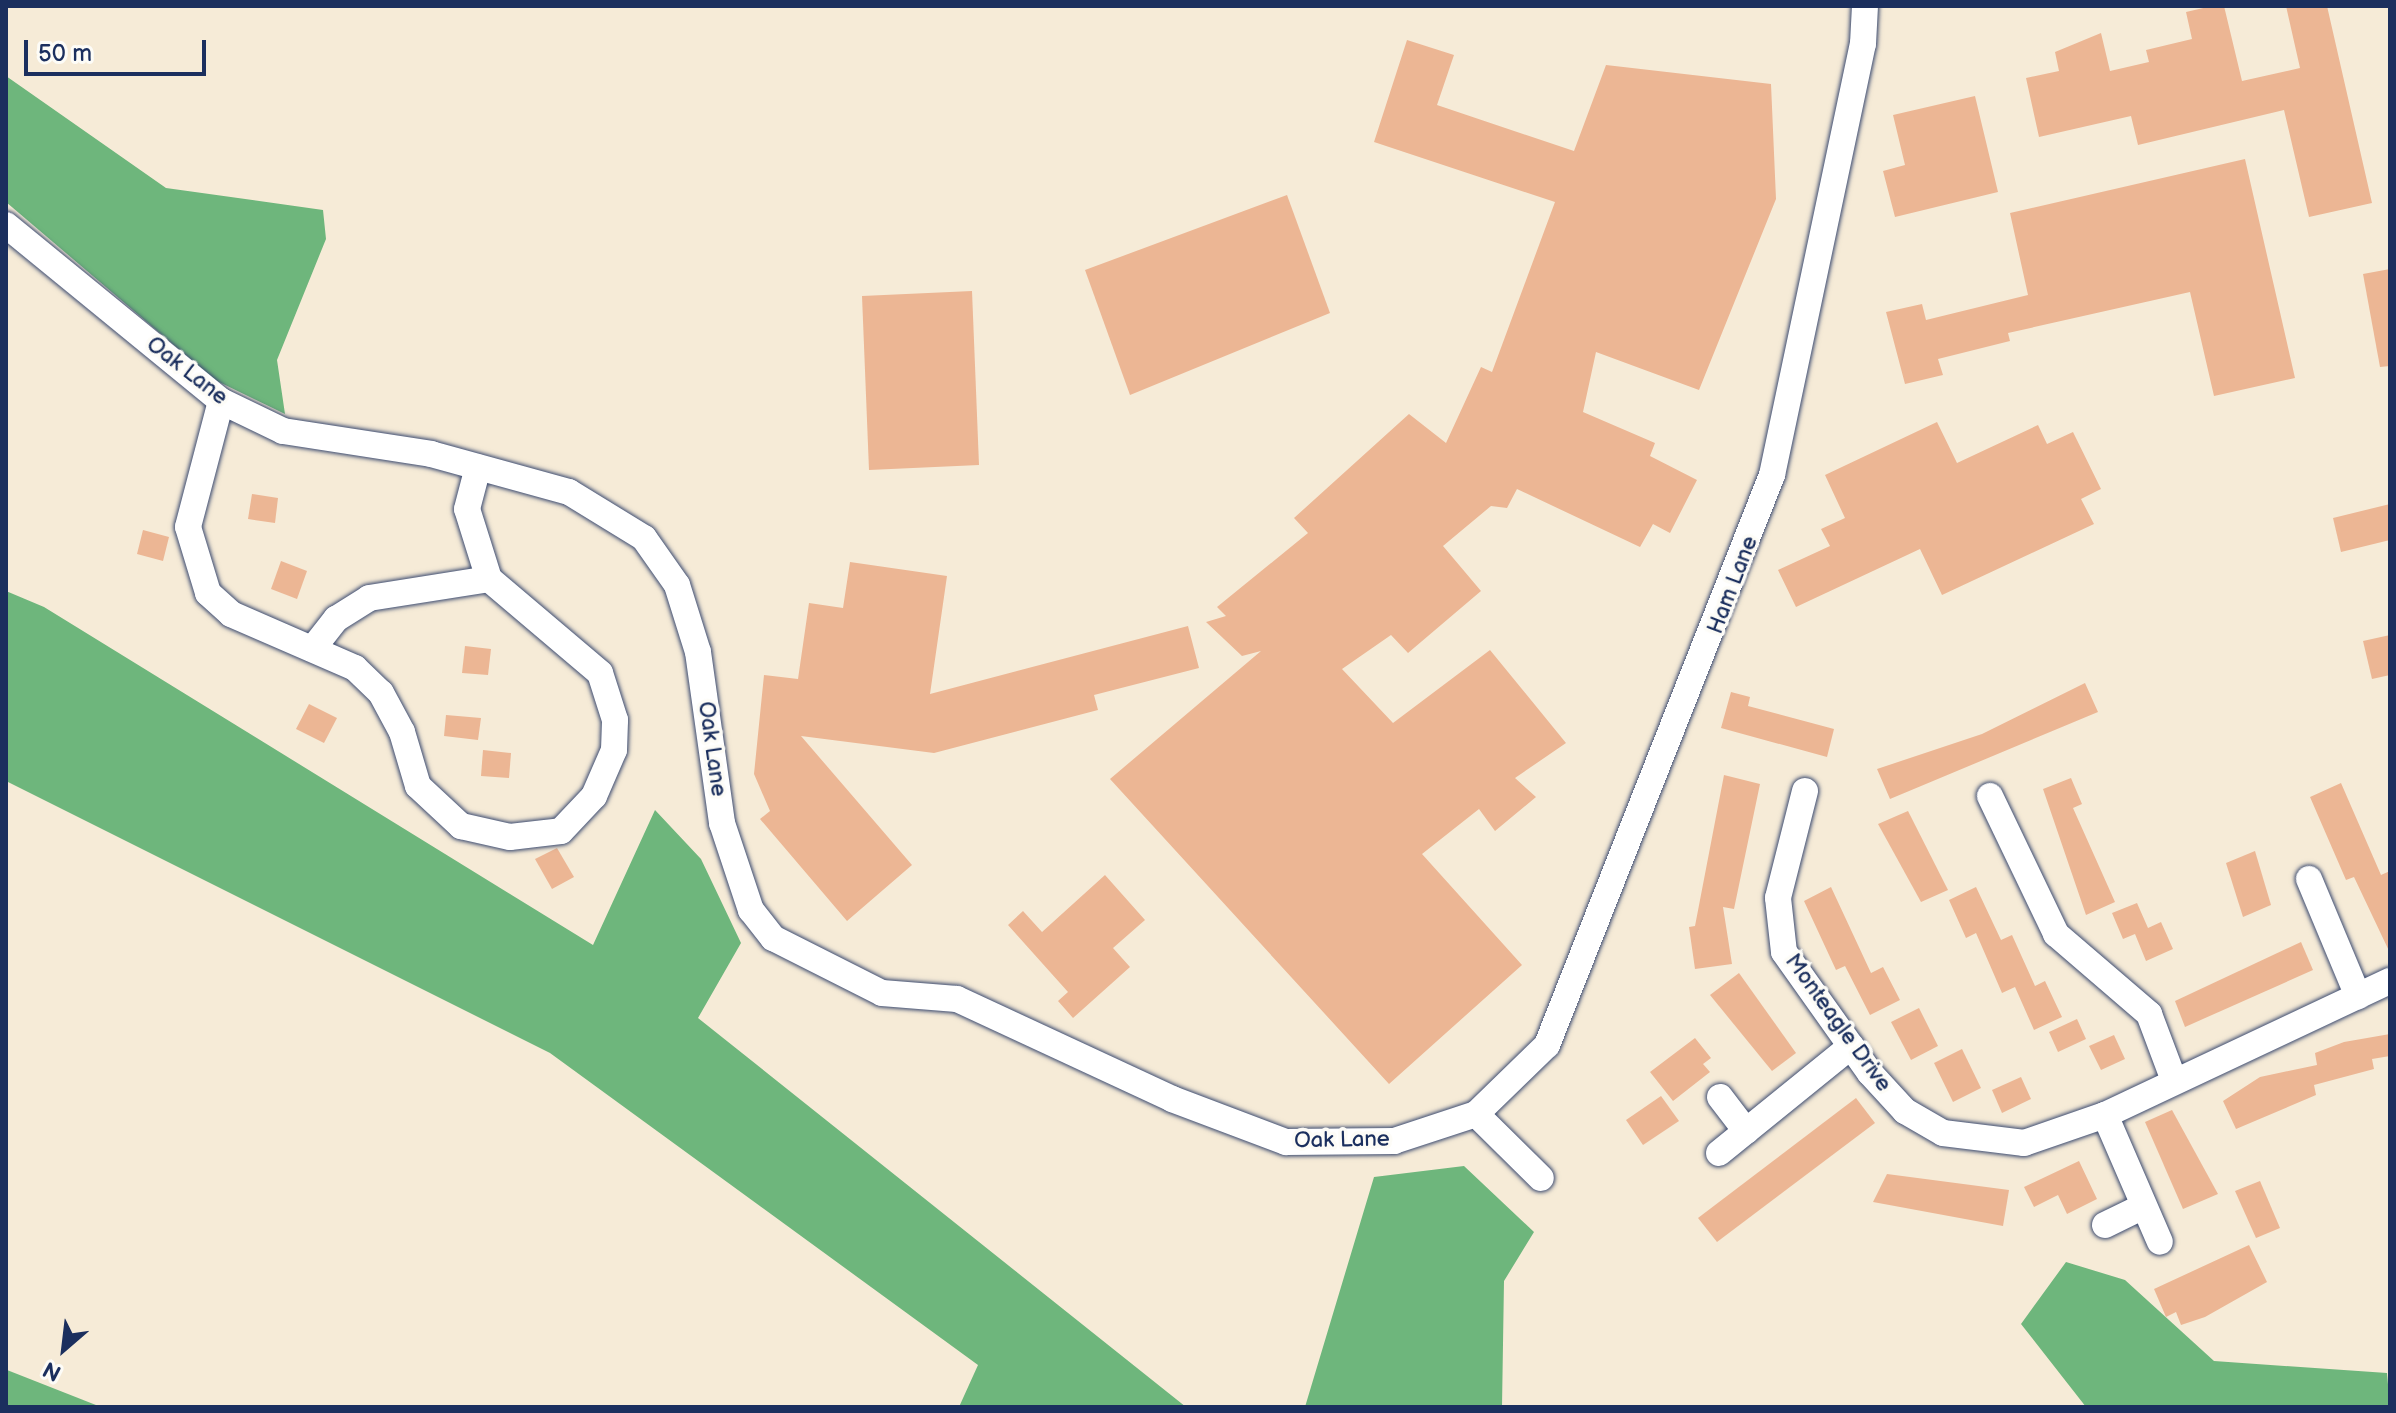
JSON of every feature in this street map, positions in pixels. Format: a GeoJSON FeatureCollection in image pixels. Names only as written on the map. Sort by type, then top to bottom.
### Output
{"type":"FeatureCollection","features":[{"type":"Feature","properties":{"kind":"street","name":"Ham Lane"},"geometry":{"type":"LineString","coordinates":[[1476,1114],[1547,1045],[1747,553],[1809,315],[1865,6]]}},
{"type":"Feature","properties":{"kind":"street","name":"Oak Lane"},"geometry":{"type":"LineString","coordinates":[[6,225],[221,401],[283,431],[478,467],[581,499],[644,538],[677,585],[698,652],[722,823],[751,910],[773,938],[882,993],[957,999],[1172,1099],[1286,1142],[1394,1141],[1476,1114]]}},
{"type":"Feature","properties":{"kind":"street"},"geometry":{"type":"LineString","coordinates":[[221,401],[188,527],[194,559],[208,593],[231,614],[314,647],[355,668],[381,693],[418,786],[461,826],[510,837],[561,831],[594,796],[614,750],[615,720],[600,673],[489,579],[467,509],[478,467]]}},
{"type":"Feature","properties":{"kind":"street"},"geometry":{"type":"LineString","coordinates":[[314,647],[336,619],[369,598],[489,579]]}},
{"type":"Feature","properties":{"kind":"street","name":"Monteagle Drive"},"geometry":{"type":"LineString","coordinates":[[1805,791],[1777,925],[1784,952],[1851,1046],[1905,1111],[1956,1137],[2024,1143],[2105,1115],[2173,1078],[2390,981]]}},
{"type":"Feature","properties":{"kind":"street"},"geometry":{"type":"LineString","coordinates":[[1990,796],[2056,934],[2149,1014],[2173,1078]]}},
{"type":"Feature","properties":{"kind":"street"},"geometry":{"type":"LineString","coordinates":[[2309,879],[2358,996]]}},
{"type":"Feature","properties":{"kind":"street"},"geometry":{"type":"LineString","coordinates":[[1719,1153],[1851,1046]]}},
{"type":"Feature","properties":{"kind":"street"},"geometry":{"type":"LineString","coordinates":[[1720,1097],[1746,1131]]}},
{"type":"Feature","properties":{"kind":"street"},"geometry":{"type":"LineString","coordinates":[[1476,1114],[1541,1178]]}},
{"type":"Feature","properties":{"kind":"street"},"geometry":{"type":"LineString","coordinates":[[2105,1115],[2160,1242]]}},
{"type":"Feature","properties":{"kind":"street"},"geometry":{"type":"LineString","coordinates":[[2105,1225],[2144,1206]]}},
{"type":"Feature","properties":{"kind":"green space"},"geometry":{"type":"Polygon","coordinates":[[[6,76],[166,188],[323,210],[326,239],[277,360],[285,414],[215,380],[6,202],[6,76]]]}},
{"type":"Feature","properties":{"kind":"green space"},"geometry":{"type":"Polygon","coordinates":[[[6,591],[44,607],[593,945],[655,810],[701,859],[741,943],[698,1018],[1186,1407],[959,1407],[978,1365],[550,1053],[6,781],[6,591]]]}},
{"type":"Feature","properties":{"kind":"green space"},"geometry":{"type":"Polygon","coordinates":[[[1464,1166],[1534,1232],[1504,1281],[1502,1407],[1305,1407],[1374,1177],[1464,1166]]]}},
{"type":"Feature","properties":{"kind":"green space"},"geometry":{"type":"Polygon","coordinates":[[[2066,1262],[2125,1280],[2214,1361],[2387,1373],[2390,1407],[2086,1407],[2021,1324],[2066,1262]]]}},
{"type":"Feature","properties":{"kind":"green space"},"geometry":{"type":"Polygon","coordinates":[[[7,1370],[101,1407],[6,1407],[7,1370]]]}},
{"type":"Feature","properties":{"kind":"building"},"geometry":{"type":"Polygon","coordinates":[[[2224,6],[2242,81],[2300,68],[2286,6],[2327,6],[2372,203],[2309,217],[2284,110],[2138,145],[2131,116],[2039,137],[2026,78],[2059,71],[2055,52],[2101,33],[2110,71],[2149,62],[2146,50],[2192,39],[2186,12],[2224,6]]]}},
{"type":"Feature","properties":{"kind":"building"},"geometry":{"type":"Polygon","coordinates":[[[1407,40],[1454,55],[1437,105],[1574,151],[1606,65],[1771,84],[1776,199],[1699,390],[1596,352],[1583,412],[1655,443],[1650,456],[1697,480],[1670,533],[1653,524],[1640,547],[1517,489],[1507,508],[1491,506],[1443,546],[1481,591],[1408,653],[1391,635],[1342,669],[1393,723],[1490,650],[1566,743],[1515,778],[1536,797],[1495,831],[1479,809],[1422,854],[1522,965],[1389,1084],[1110,779],[1261,651],[1242,656],[1206,622],[1226,616],[1217,607],[1308,533],[1294,518],[1409,414],[1446,443],[1481,367],[1492,372],[1555,202],[1374,142],[1407,40]]]}},
{"type":"Feature","properties":{"kind":"building"},"geometry":{"type":"Polygon","coordinates":[[[1975,96],[1998,192],[1895,217],[1883,171],[1905,165],[1893,115],[1975,96]]]}},
{"type":"Feature","properties":{"kind":"building"},"geometry":{"type":"Polygon","coordinates":[[[2245,159],[2295,378],[2214,396],[2190,292],[2008,333],[2010,341],[1938,359],[1943,375],[1905,384],[1886,312],[1922,304],[1926,320],[2028,295],[2010,213],[2245,159]]]}},
{"type":"Feature","properties":{"kind":"building"},"geometry":{"type":"Polygon","coordinates":[[[1287,195],[1330,313],[1130,395],[1085,270],[1287,195]]]}},
{"type":"Feature","properties":{"kind":"building"},"geometry":{"type":"Polygon","coordinates":[[[2390,269],[2390,366],[2380,367],[2363,274],[2390,269]]]}},
{"type":"Feature","properties":{"kind":"building"},"geometry":{"type":"Polygon","coordinates":[[[972,291],[979,465],[869,470],[862,296],[972,291]]]}},
{"type":"Feature","properties":{"kind":"building"},"geometry":{"type":"Polygon","coordinates":[[[1937,422],[1957,463],[2038,425],[2047,444],[2073,432],[2101,489],[2081,499],[2094,524],[1942,595],[1920,549],[1796,607],[1778,570],[1830,546],[1821,529],[1845,518],[1825,475],[1937,422]]]}},
{"type":"Feature","properties":{"kind":"building"},"geometry":{"type":"Polygon","coordinates":[[[252,494],[278,498],[275,523],[248,519],[252,494]]]}},
{"type":"Feature","properties":{"kind":"building"},"geometry":{"type":"Polygon","coordinates":[[[2390,504],[2390,540],[2341,552],[2333,518],[2390,504]]]}},
{"type":"Feature","properties":{"kind":"building"},"geometry":{"type":"Polygon","coordinates":[[[143,530],[169,537],[163,561],[137,554],[143,530]]]}},
{"type":"Feature","properties":{"kind":"building"},"geometry":{"type":"Polygon","coordinates":[[[281,561],[307,571],[297,599],[271,589],[281,561]]]}},
{"type":"Feature","properties":{"kind":"building"},"geometry":{"type":"Polygon","coordinates":[[[850,562],[947,576],[930,694],[1188,626],[1199,668],[1094,695],[1098,710],[934,753],[801,736],[912,865],[847,921],[760,819],[770,811],[754,774],[764,675],[798,679],[809,603],[843,608],[850,562]]]}},
{"type":"Feature","properties":{"kind":"building"},"geometry":{"type":"Polygon","coordinates":[[[2390,635],[2390,675],[2372,679],[2363,641],[2390,635]]]}},
{"type":"Feature","properties":{"kind":"building"},"geometry":{"type":"Polygon","coordinates":[[[465,646],[491,649],[488,675],[462,673],[465,646]]]}},
{"type":"Feature","properties":{"kind":"building"},"geometry":{"type":"Polygon","coordinates":[[[2085,683],[2098,712],[1890,799],[1877,769],[1982,734],[2085,683]]]}},
{"type":"Feature","properties":{"kind":"building"},"geometry":{"type":"Polygon","coordinates":[[[1731,692],[1750,697],[1748,706],[1834,729],[1827,757],[1721,728],[1731,692]]]}},
{"type":"Feature","properties":{"kind":"building"},"geometry":{"type":"Polygon","coordinates":[[[309,704],[337,718],[324,743],[296,729],[309,704]]]}},
{"type":"Feature","properties":{"kind":"building"},"geometry":{"type":"Polygon","coordinates":[[[446,715],[481,718],[478,740],[444,736],[446,715]]]}},
{"type":"Feature","properties":{"kind":"building"},"geometry":{"type":"Polygon","coordinates":[[[483,750],[511,753],[509,778],[481,776],[483,750]]]}},
{"type":"Feature","properties":{"kind":"building"},"geometry":{"type":"Polygon","coordinates":[[[1724,775],[1760,784],[1734,909],[1723,907],[1732,964],[1695,969],[1689,927],[1695,926],[1724,775]]]}},
{"type":"Feature","properties":{"kind":"building"},"geometry":{"type":"Polygon","coordinates":[[[2071,778],[2082,804],[2073,808],[2115,902],[2086,915],[2043,789],[2071,778]]]}},
{"type":"Feature","properties":{"kind":"building"},"geometry":{"type":"Polygon","coordinates":[[[2341,783],[2381,875],[2390,871],[2390,953],[2354,877],[2346,880],[2310,797],[2341,783]]]}},
{"type":"Feature","properties":{"kind":"building"},"geometry":{"type":"Polygon","coordinates":[[[1908,811],[1948,890],[1921,902],[1878,824],[1908,811]]]}},
{"type":"Feature","properties":{"kind":"building"},"geometry":{"type":"Polygon","coordinates":[[[557,848],[574,877],[552,889],[535,859],[557,848]]]}},
{"type":"Feature","properties":{"kind":"building"},"geometry":{"type":"Polygon","coordinates":[[[2255,851],[2271,905],[2243,917],[2226,863],[2255,851]]]}},
{"type":"Feature","properties":{"kind":"building"},"geometry":{"type":"Polygon","coordinates":[[[1105,875],[1145,920],[1113,948],[1130,967],[1073,1018],[1058,1001],[1068,992],[1008,925],[1023,911],[1042,932],[1105,875]]]}},
{"type":"Feature","properties":{"kind":"building"},"geometry":{"type":"Polygon","coordinates":[[[1831,887],[1871,973],[1883,967],[1900,1000],[1870,1015],[1845,966],[1836,970],[1804,901],[1831,887]]]}},
{"type":"Feature","properties":{"kind":"building"},"geometry":{"type":"Polygon","coordinates":[[[1976,887],[2001,940],[2012,935],[2035,986],[2045,981],[2062,1017],[2034,1030],[2015,987],[2002,993],[1976,933],[1966,938],[1949,900],[1976,887]]]}},
{"type":"Feature","properties":{"kind":"building"},"geometry":{"type":"Polygon","coordinates":[[[2137,903],[2148,928],[2161,922],[2173,949],[2146,961],[2135,934],[2123,939],[2112,913],[2137,903]]]}},
{"type":"Feature","properties":{"kind":"building"},"geometry":{"type":"Polygon","coordinates":[[[2301,942],[2313,970],[2185,1027],[2175,1001],[2301,942]]]}},
{"type":"Feature","properties":{"kind":"building"},"geometry":{"type":"Polygon","coordinates":[[[1739,973],[1796,1053],[1772,1071],[1710,995],[1739,973]]]}},
{"type":"Feature","properties":{"kind":"building"},"geometry":{"type":"Polygon","coordinates":[[[1919,1008],[1938,1046],[1911,1060],[1891,1022],[1919,1008]]]}},
{"type":"Feature","properties":{"kind":"building"},"geometry":{"type":"Polygon","coordinates":[[[2077,1019],[2086,1039],[2058,1052],[2049,1032],[2077,1019]]]}},
{"type":"Feature","properties":{"kind":"building"},"geometry":{"type":"Polygon","coordinates":[[[2390,1034],[2390,1056],[2372,1059],[2374,1069],[2314,1085],[2316,1095],[2236,1129],[2223,1101],[2260,1077],[2317,1065],[2315,1053],[2344,1042],[2390,1034]]]}},
{"type":"Feature","properties":{"kind":"building"},"geometry":{"type":"Polygon","coordinates":[[[2114,1035],[2125,1059],[2101,1070],[2089,1046],[2114,1035]]]}},
{"type":"Feature","properties":{"kind":"building"},"geometry":{"type":"Polygon","coordinates":[[[1695,1038],[1711,1058],[1703,1064],[1710,1072],[1673,1101],[1650,1072],[1695,1038]]]}},
{"type":"Feature","properties":{"kind":"building"},"geometry":{"type":"Polygon","coordinates":[[[1962,1049],[1981,1088],[1953,1102],[1934,1063],[1962,1049]]]}},
{"type":"Feature","properties":{"kind":"building"},"geometry":{"type":"Polygon","coordinates":[[[2021,1077],[2031,1099],[2002,1113],[1992,1090],[2021,1077]]]}},
{"type":"Feature","properties":{"kind":"building"},"geometry":{"type":"Polygon","coordinates":[[[1661,1096],[1679,1121],[1643,1145],[1626,1120],[1661,1096]]]}},
{"type":"Feature","properties":{"kind":"building"},"geometry":{"type":"Polygon","coordinates":[[[1856,1098],[1875,1123],[1717,1242],[1698,1218],[1856,1098]]]}},
{"type":"Feature","properties":{"kind":"building"},"geometry":{"type":"Polygon","coordinates":[[[2172,1110],[2218,1194],[2183,1209],[2145,1122],[2172,1110]]]}},
{"type":"Feature","properties":{"kind":"building"},"geometry":{"type":"Polygon","coordinates":[[[2079,1161],[2097,1199],[2067,1214],[2058,1195],[2034,1207],[2024,1187],[2079,1161]]]}},
{"type":"Feature","properties":{"kind":"building"},"geometry":{"type":"Polygon","coordinates":[[[1887,1174],[2009,1190],[2003,1226],[1873,1202],[1887,1174]]]}},
{"type":"Feature","properties":{"kind":"building"},"geometry":{"type":"Polygon","coordinates":[[[2260,1181],[2280,1228],[2256,1238],[2235,1191],[2260,1181]]]}},
{"type":"Feature","properties":{"kind":"building"},"geometry":{"type":"Polygon","coordinates":[[[2249,1245],[2267,1282],[2205,1317],[2181,1325],[2176,1312],[2166,1317],[2154,1289],[2249,1245]]]}}]}
